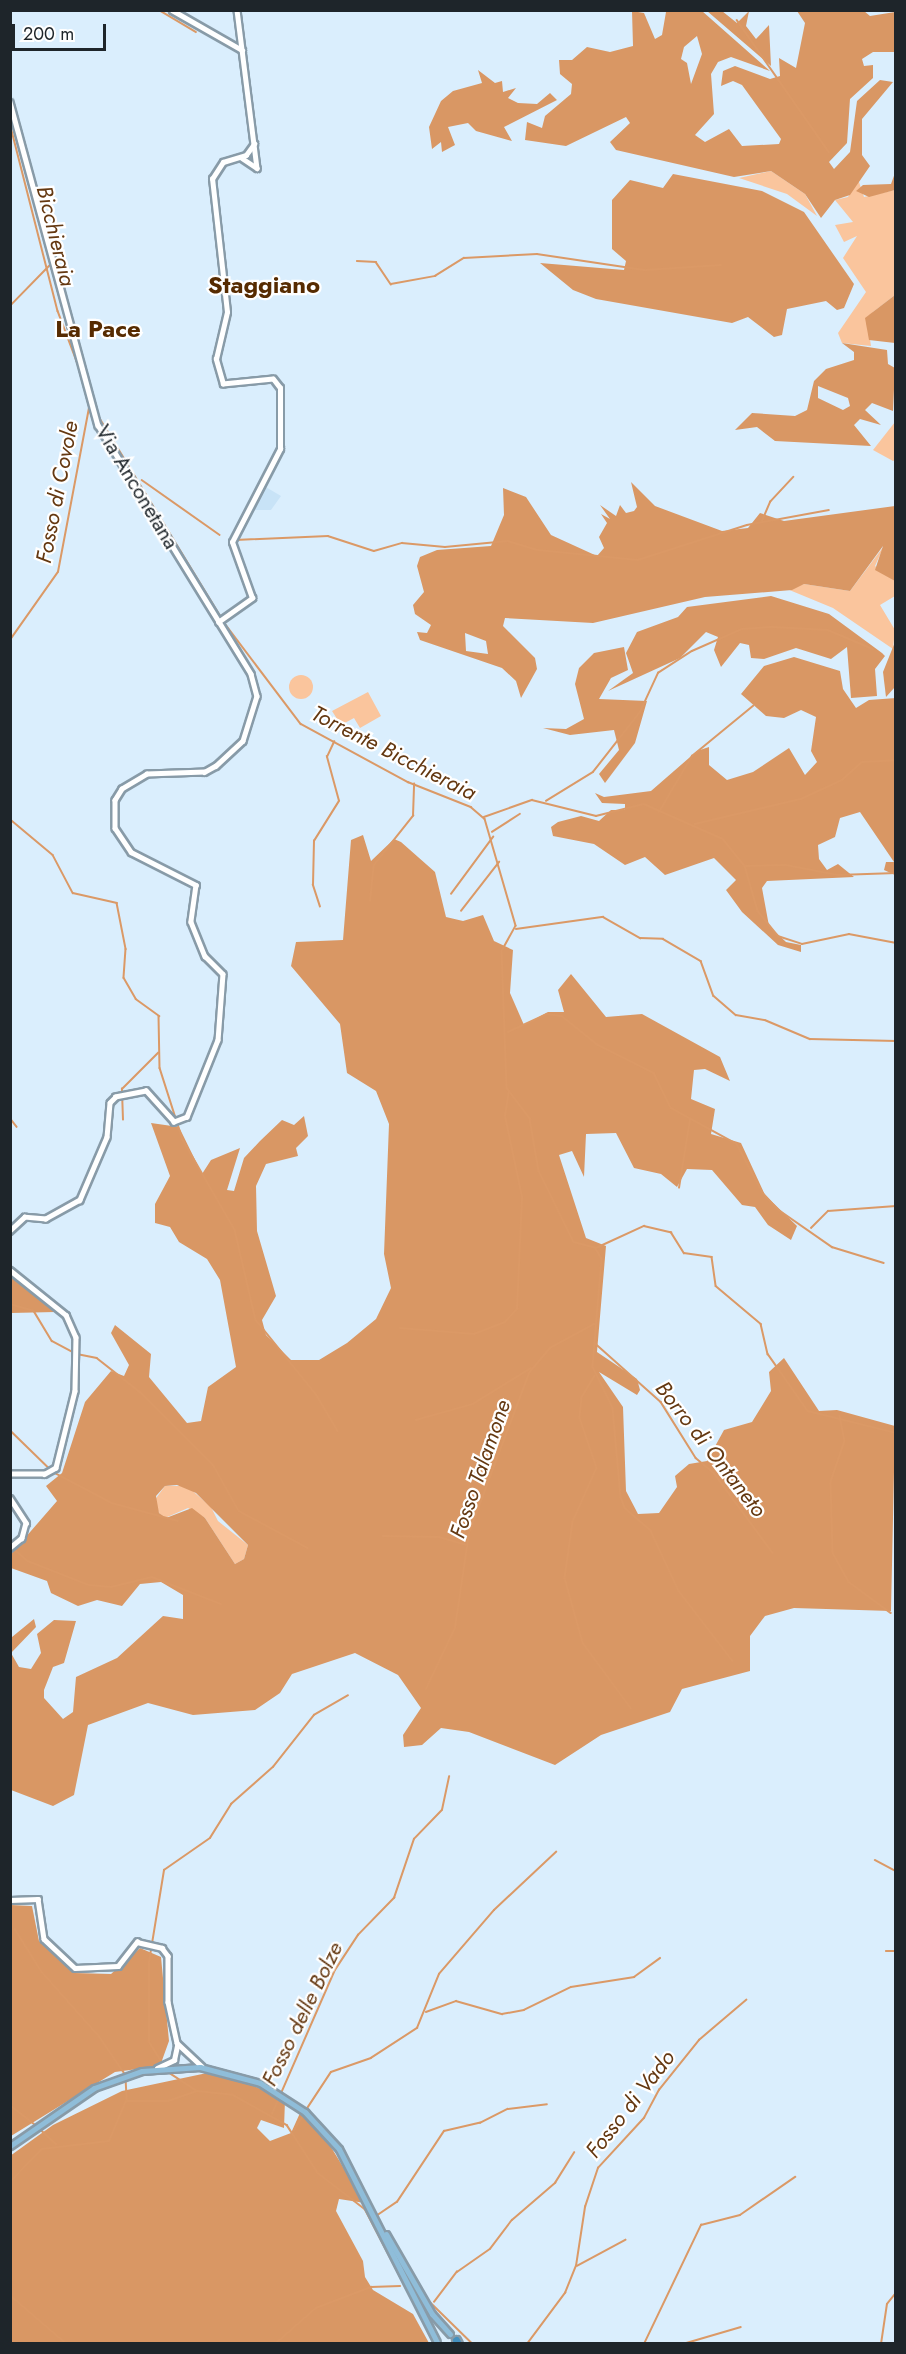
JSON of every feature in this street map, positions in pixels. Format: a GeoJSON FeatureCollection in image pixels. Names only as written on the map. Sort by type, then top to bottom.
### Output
{"type":"FeatureCollection","features":[{"type":"Feature","properties":{"kind":"main road"},"geometry":{"type":"LineString","coordinates":[[172,10],[242,50]]}},
{"type":"Feature","properties":{"kind":"main road"},"geometry":{"type":"LineString","coordinates":[[237,10],[257,168],[245,158]]}},
{"type":"Feature","properties":{"kind":"main road","name":"Via Anconetana"},"geometry":{"type":"LineString","coordinates":[[10,102],[65,316],[96,416],[221,621],[256,688],[250,725],[235,749],[205,772],[133,780],[114,807],[115,828],[131,852],[196,885],[191,922],[205,956],[223,974],[218,1040],[184,1119],[178,1122],[146,1091],[116,1097],[110,1103],[107,1137],[80,1200],[46,1219],[25,1217],[10,1231]]}},
{"type":"Feature","properties":{"kind":"main road"},"geometry":{"type":"LineString","coordinates":[[245,158],[255,144]]}},
{"type":"Feature","properties":{"kind":"main road"},"geometry":{"type":"LineString","coordinates":[[221,621],[247,605],[253,594],[232,542],[280,449],[282,395],[273,379],[223,384],[216,359],[227,309],[212,179],[223,162],[256,157]]}},
{"type":"Feature","properties":{"kind":"main road"},"geometry":{"type":"LineString","coordinates":[[10,1270],[74,1324],[76,1354],[71,1411],[56,1468],[51,1473],[10,1474]]}},
{"type":"Feature","properties":{"kind":"main road"},"geometry":{"type":"LineString","coordinates":[[10,1498],[26,1523],[22,1538],[10,1548]]}},
{"type":"Feature","properties":{"kind":"main road"},"geometry":{"type":"LineString","coordinates":[[10,1900],[38,1899],[44,1939],[75,1968],[118,1966],[137,1942],[159,1947],[168,1956],[168,2002],[180,2066]]}},
{"type":"Feature","properties":{"kind":"main road"},"geometry":{"type":"LineString","coordinates":[[179,2052],[204,2068]]}},
{"type":"Feature","properties":{"kind":"main road"},"geometry":{"type":"LineString","coordinates":[[157,2068],[179,2052]]}},
{"type":"Feature","properties":{"kind":"main road"},"geometry":{"type":"LineString","coordinates":[[10,2145],[94,2088],[157,2068],[180,2066],[204,2068],[260,2084],[305,2112],[339,2149],[437,2343],[450,2334]]}},
{"type":"Feature","properties":{"kind":"main road"},"geometry":{"type":"LineString","coordinates":[[368,2204],[432,2314],[456,2342]]}},
{"type":"Feature","properties":{"kind":"shaded area"},"geometry":{"type":"Polygon","coordinates":[[[632,11],[644,13],[655,39],[662,35],[666,12],[702,11],[770,71],[731,57],[718,62],[711,74],[714,114],[695,135],[705,142],[729,129],[742,146],[779,144],[781,139],[742,85],[733,81],[721,86],[723,71],[735,66],[770,79],[780,76],[779,58],[796,68],[805,23],[797,11],[864,11],[870,16],[895,12],[895,52],[873,52],[862,59],[864,66],[873,65],[873,78],[850,99],[847,143],[829,162],[834,169],[850,152],[857,101],[880,80],[893,82],[862,119],[862,155],[870,166],[850,195],[835,200],[821,218],[805,194],[771,171],[734,177],[616,150],[610,142],[630,123],[626,117],[566,146],[525,140],[527,122],[542,128],[545,116],[571,94],[572,84],[560,74],[559,60],[572,60],[587,47],[610,52],[633,46],[632,11]],[[697,36],[684,47],[681,59],[687,63],[691,84],[702,54],[697,36]]]}},
{"type":"Feature","properties":{"kind":"shaded area"},"geometry":{"type":"Polygon","coordinates":[[[707,11],[722,11],[737,23],[749,11],[746,26],[756,39],[769,25],[771,66],[707,11]]]}},
{"type":"Feature","properties":{"kind":"shaded area"},"geometry":{"type":"Polygon","coordinates":[[[478,70],[495,83],[502,81],[503,92],[516,88],[508,98],[518,103],[537,104],[550,93],[557,100],[504,127],[512,141],[476,131],[468,123],[448,127],[455,145],[442,152],[441,142],[432,149],[429,127],[441,101],[453,91],[482,83],[478,70]]]}},
{"type":"Feature","properties":{"kind":"shaded area"},"geometry":{"type":"Polygon","coordinates":[[[771,171],[805,194],[817,216],[787,194],[739,178],[771,171]]]}},
{"type":"Feature","properties":{"kind":"shaded area"},"geometry":{"type":"Polygon","coordinates":[[[895,173],[895,190],[869,197],[856,191],[863,185],[891,184],[895,173]]]}},
{"type":"Feature","properties":{"kind":"shaded area"},"geometry":{"type":"Polygon","coordinates":[[[673,174],[762,191],[804,212],[854,284],[844,308],[837,310],[826,301],[787,309],[782,335],[774,337],[748,317],[732,323],[596,299],[573,290],[540,263],[624,270],[626,261],[612,249],[612,200],[630,180],[663,188],[673,174]]]}},
{"type":"Feature","properties":{"kind":"shaded area"},"geometry":{"type":"Polygon","coordinates":[[[858,179],[864,197],[895,190],[895,295],[873,312],[868,325],[871,346],[842,343],[838,333],[866,292],[843,258],[857,236],[844,242],[835,225],[853,222],[835,200],[848,197],[858,179]]]}},
{"type":"Feature","properties":{"kind":"shaded area"},"geometry":{"type":"Polygon","coordinates":[[[895,295],[895,343],[869,340],[865,318],[895,295]]]}},
{"type":"Feature","properties":{"kind":"shaded area"},"geometry":{"type":"Polygon","coordinates":[[[842,343],[887,350],[888,364],[895,368],[893,411],[872,403],[865,410],[881,425],[860,419],[854,425],[871,446],[775,441],[757,427],[735,430],[752,413],[795,416],[807,410],[814,381],[826,369],[854,360],[854,352],[842,343]],[[818,386],[818,398],[843,410],[850,406],[848,398],[818,386]]]}},
{"type":"Feature","properties":{"kind":"shaded area"},"geometry":{"type":"Polygon","coordinates":[[[895,422],[895,460],[893,461],[873,450],[895,422]]]}},
{"type":"Feature","properties":{"kind":"shaded area"},"geometry":{"type":"Polygon","coordinates":[[[631,482],[655,506],[722,531],[748,528],[760,513],[784,521],[895,506],[895,581],[875,570],[883,546],[850,591],[804,584],[792,590],[705,597],[593,623],[505,618],[503,626],[535,658],[537,669],[521,698],[516,681],[502,668],[420,640],[417,632],[427,633],[431,625],[415,614],[413,605],[424,592],[417,566],[420,557],[437,550],[491,546],[504,515],[503,488],[526,497],[551,535],[597,556],[604,548],[599,537],[607,523],[601,514],[610,519],[600,505],[616,516],[620,505],[626,513],[634,511],[637,507],[631,482]],[[465,633],[466,651],[488,654],[486,641],[465,633]]]}},
{"type":"Feature","properties":{"kind":"shaded area"},"geometry":{"type":"Polygon","coordinates":[[[264,486],[281,496],[271,510],[251,510],[264,486]]]}},
{"type":"Feature","properties":{"kind":"shaded area"},"geometry":{"type":"Polygon","coordinates":[[[884,546],[875,566],[895,581],[895,596],[880,605],[895,630],[893,649],[833,608],[787,589],[804,584],[850,591],[884,546]]]}},
{"type":"Feature","properties":{"kind":"shaded area"},"geometry":{"type":"Polygon","coordinates":[[[771,596],[829,614],[882,653],[885,656],[875,669],[877,696],[851,698],[847,647],[831,659],[796,648],[764,659],[751,658],[749,645],[740,643],[721,667],[714,650],[718,637],[706,632],[680,658],[608,691],[633,673],[626,653],[637,632],[678,617],[687,607],[771,596]]]}},
{"type":"Feature","properties":{"kind":"shaded area"},"geometry":{"type":"Polygon","coordinates":[[[895,642],[895,687],[886,697],[883,672],[895,642]]]}},
{"type":"Feature","properties":{"kind":"shaded area"},"geometry":{"type":"Polygon","coordinates":[[[624,647],[628,670],[611,678],[599,699],[647,701],[635,743],[605,783],[599,774],[619,750],[614,730],[570,735],[543,728],[566,729],[584,719],[575,684],[579,668],[594,653],[624,647]]]}},
{"type":"Feature","properties":{"kind":"shaded area"},"geometry":{"type":"Polygon","coordinates":[[[794,657],[840,671],[843,689],[856,708],[869,700],[896,698],[895,875],[884,870],[886,862],[894,862],[860,812],[840,818],[835,837],[818,845],[819,859],[827,870],[838,864],[854,877],[767,881],[762,888],[769,926],[786,942],[801,945],[801,952],[778,945],[742,912],[726,890],[736,880],[714,858],[665,875],[645,857],[625,865],[594,844],[553,836],[551,827],[558,822],[581,816],[599,821],[611,810],[625,810],[625,804],[602,803],[595,793],[604,797],[651,791],[697,751],[709,747],[709,765],[727,780],[753,772],[789,748],[805,775],[817,762],[811,751],[816,717],[801,710],[784,718],[766,716],[741,694],[764,666],[794,657]]]}},
{"type":"Feature","properties":{"kind":"shaded area"},"geometry":{"type":"Polygon","coordinates":[[[301,675],[306,676],[312,682],[312,692],[306,698],[301,699],[296,698],[290,692],[289,687],[290,682],[296,676],[301,675]]]}},
{"type":"Feature","properties":{"kind":"shaded area"},"geometry":{"type":"Polygon","coordinates":[[[368,692],[381,716],[360,728],[354,718],[341,725],[332,711],[368,692]]]}},
{"type":"Feature","properties":{"kind":"shaded area"},"geometry":{"type":"Polygon","coordinates":[[[363,835],[371,861],[394,839],[401,842],[435,872],[446,917],[463,921],[483,915],[494,941],[513,950],[510,993],[524,1025],[548,1012],[564,1012],[558,990],[571,974],[606,1017],[642,1014],[720,1057],[730,1081],[705,1069],[694,1070],[691,1099],[715,1109],[711,1134],[741,1143],[765,1195],[797,1226],[791,1240],[768,1225],[755,1207],[742,1205],[712,1170],[687,1169],[677,1187],[661,1174],[634,1168],[616,1133],[586,1134],[584,1177],[572,1151],[559,1155],[586,1238],[606,1246],[597,1352],[637,1379],[640,1390],[637,1395],[599,1372],[623,1407],[626,1491],[638,1514],[659,1513],[677,1487],[675,1476],[689,1464],[707,1461],[724,1430],[752,1422],[771,1391],[769,1372],[784,1358],[819,1411],[837,1410],[895,1426],[891,1611],[794,1608],[765,1616],[750,1636],[750,1671],[682,1689],[670,1712],[601,1735],[555,1765],[469,1732],[441,1728],[422,1745],[404,1747],[403,1735],[421,1708],[398,1675],[355,1653],[292,1674],[280,1693],[255,1710],[193,1715],[148,1703],[88,1725],[74,1795],[53,1806],[11,1790],[10,1640],[34,1619],[36,1627],[11,1653],[19,1667],[31,1669],[41,1653],[37,1634],[54,1620],[76,1621],[64,1663],[53,1667],[44,1690],[44,1698],[63,1719],[73,1712],[76,1677],[117,1658],[163,1616],[183,1619],[183,1595],[161,1582],[140,1584],[122,1606],[97,1600],[78,1606],[51,1593],[47,1581],[11,1568],[11,1554],[57,1501],[46,1486],[62,1473],[85,1402],[111,1371],[124,1376],[129,1365],[111,1333],[115,1325],[151,1354],[149,1377],[187,1423],[201,1421],[208,1387],[236,1367],[220,1280],[207,1259],[179,1242],[170,1227],[155,1223],[155,1204],[170,1176],[151,1123],[179,1127],[202,1174],[211,1160],[240,1148],[227,1190],[234,1191],[244,1158],[282,1120],[294,1125],[304,1116],[308,1136],[296,1148],[298,1156],[266,1164],[256,1186],[257,1231],[276,1296],[262,1320],[266,1335],[291,1360],[319,1360],[347,1343],[376,1319],[391,1288],[384,1254],[389,1124],[376,1091],[347,1073],[340,1024],[291,966],[296,942],[343,940],[351,840],[363,835]],[[177,1485],[165,1486],[156,1496],[159,1513],[166,1518],[192,1508],[205,1518],[235,1564],[244,1559],[248,1545],[196,1493],[177,1485]]]}},
{"type":"Feature","properties":{"kind":"shaded area"},"geometry":{"type":"Polygon","coordinates":[[[10,1273],[18,1275],[55,1312],[11,1313],[10,1273]]]}},
{"type":"Feature","properties":{"kind":"shaded area"},"geometry":{"type":"Polygon","coordinates":[[[165,1486],[187,1486],[211,1507],[218,1521],[248,1545],[244,1559],[235,1564],[205,1518],[188,1508],[165,1518],[159,1513],[154,1501],[165,1486]]]}},
{"type":"Feature","properties":{"kind":"shaded area"},"geometry":{"type":"Polygon","coordinates":[[[11,1905],[32,1906],[39,1941],[75,1973],[111,1974],[140,1948],[161,1957],[169,2041],[160,2066],[115,2072],[11,2136],[11,1905]]]}},
{"type":"Feature","properties":{"kind":"shaded area"},"geometry":{"type":"Polygon","coordinates":[[[207,2073],[230,2075],[285,2100],[284,2128],[261,2120],[257,2128],[270,2141],[291,2133],[300,2113],[320,2129],[365,2203],[339,2199],[336,2211],[363,2261],[365,2277],[373,2290],[413,2314],[429,2343],[11,2343],[10,2156],[53,2125],[122,2091],[207,2073]]]}},
{"type":"Feature","properties":{"kind":"waterway"},"geometry":{"type":"LineString","coordinates":[[159,10],[196,32]]}},
{"type":"Feature","properties":{"kind":"waterway"},"geometry":{"type":"LineString","coordinates":[[737,20],[829,152]]}},
{"type":"Feature","properties":{"kind":"waterway","name":"Bicchieraia"},"geometry":{"type":"LineString","coordinates":[[10,123],[58,311],[81,372]]}},
{"type":"Feature","properties":{"kind":"waterway"},"geometry":{"type":"LineString","coordinates":[[357,261],[376,262],[391,284],[435,276],[464,258],[537,254],[646,270],[721,265]]}},
{"type":"Feature","properties":{"kind":"waterway"},"geometry":{"type":"LineString","coordinates":[[10,306],[49,266]]}},
{"type":"Feature","properties":{"kind":"waterway","name":"Bicchieraia"},"geometry":{"type":"LineString","coordinates":[[86,388],[92,409]]}},
{"type":"Feature","properties":{"kind":"waterway","name":"Fosso di Covole"},"geometry":{"type":"LineString","coordinates":[[10,640],[58,572],[89,408]]}},
{"type":"Feature","properties":{"kind":"waterway","name":"Torrente Bicchieraia"},"geometry":{"type":"LineString","coordinates":[[96,412],[221,617]]}},
{"type":"Feature","properties":{"kind":"waterway"},"geometry":{"type":"LineString","coordinates":[[762,521],[770,502],[793,477]]}},
{"type":"Feature","properties":{"kind":"waterway"},"geometry":{"type":"LineString","coordinates":[[142,480],[220,535]]}},
{"type":"Feature","properties":{"kind":"waterway"},"geometry":{"type":"LineString","coordinates":[[236,540],[328,536],[374,551],[402,543],[445,547],[508,541],[538,550],[638,560],[747,525],[829,510]]}},
{"type":"Feature","properties":{"kind":"waterway","name":"Torrente Bicchieraia"},"geometry":{"type":"LineString","coordinates":[[223,621],[301,724],[408,782],[471,807],[485,819],[516,926],[502,951],[507,1088],[530,1119],[539,1171],[574,1242],[596,1248],[644,1226],[671,1232],[684,1253],[712,1257],[716,1286],[761,1324],[768,1354],[808,1411],[896,1433]]}},
{"type":"Feature","properties":{"kind":"waterway"},"geometry":{"type":"LineString","coordinates":[[546,801],[593,772],[640,712],[658,673],[692,651],[742,629],[773,627],[828,630],[873,649]]}},
{"type":"Feature","properties":{"kind":"waterway"},"geometry":{"type":"LineString","coordinates":[[659,812],[692,756],[753,706]]}},
{"type":"Feature","properties":{"kind":"waterway"},"geometry":{"type":"LineString","coordinates":[[320,907],[313,885],[314,841],[339,801],[327,757],[334,742]]}},
{"type":"Feature","properties":{"kind":"waterway"},"geometry":{"type":"LineString","coordinates":[[695,824],[801,799],[842,780],[862,762],[896,760]]}},
{"type":"Feature","properties":{"kind":"waterway"},"geometry":{"type":"LineString","coordinates":[[370,901],[374,865],[413,816],[414,784]]}},
{"type":"Feature","properties":{"kind":"waterway"},"geometry":{"type":"LineString","coordinates":[[484,817],[532,800],[596,816],[644,804],[723,839],[745,866],[758,911],[778,936],[802,944],[849,934],[896,943]]}},
{"type":"Feature","properties":{"kind":"waterway"},"geometry":{"type":"LineString","coordinates":[[492,832],[520,814]]}},
{"type":"Feature","properties":{"kind":"waterway"},"geometry":{"type":"LineString","coordinates":[[10,819],[53,855],[73,893],[117,903],[126,949],[124,978],[136,999],[159,1016],[160,1068],[183,1140],[235,1230],[256,1320],[316,1394],[338,1431]]}},
{"type":"Feature","properties":{"kind":"waterway"},"geometry":{"type":"LineString","coordinates":[[451,894],[493,837]]}},
{"type":"Feature","properties":{"kind":"waterway"},"geometry":{"type":"LineString","coordinates":[[461,911],[499,862]]}},
{"type":"Feature","properties":{"kind":"waterway"},"geometry":{"type":"LineString","coordinates":[[746,866],[786,865],[838,875],[896,873]]}},
{"type":"Feature","properties":{"kind":"waterway"},"geometry":{"type":"LineString","coordinates":[[516,929],[603,917],[640,938],[663,939],[701,961],[714,996],[736,1015],[765,1020],[810,1039],[896,1041]]}},
{"type":"Feature","properties":{"kind":"waterway"},"geometry":{"type":"LineString","coordinates":[[508,1032],[547,1014],[562,1016],[598,1045],[654,1073],[671,1108],[737,1144],[763,1193],[779,1210],[832,1247],[884,1263]]}},
{"type":"Feature","properties":{"kind":"waterway"},"geometry":{"type":"LineString","coordinates":[[123,1120],[122,1089],[158,1053]]}},
{"type":"Feature","properties":{"kind":"waterway"},"geometry":{"type":"LineString","coordinates":[[400,1328],[474,1334],[505,1322],[517,1309],[522,1197],[505,1116],[509,1091]]}},
{"type":"Feature","properties":{"kind":"waterway"},"geometry":{"type":"LineString","coordinates":[[10,1118],[17,1127]]}},
{"type":"Feature","properties":{"kind":"waterway"},"geometry":{"type":"LineString","coordinates":[[679,1188],[690,1120]]}},
{"type":"Feature","properties":{"kind":"waterway"},"geometry":{"type":"LineString","coordinates":[[811,1228],[828,1211],[896,1206]]}},
{"type":"Feature","properties":{"kind":"waterway"},"geometry":{"type":"LineString","coordinates":[[596,1249],[602,1259],[593,1367],[613,1408],[621,1497],[625,1508],[651,1531],[679,1591],[733,1661]]}},
{"type":"Feature","properties":{"kind":"waterway"},"geometry":{"type":"LineString","coordinates":[[10,1304],[34,1311],[52,1341],[73,1352]]}},
{"type":"Feature","properties":{"kind":"waterway","name":"Fosso Talamone"},"geometry":{"type":"LineString","coordinates":[[426,1689],[455,1628],[469,1533],[529,1373],[550,1348],[594,1324]]}},
{"type":"Feature","properties":{"kind":"waterway","name":"Borro di Ontaneto"},"geometry":{"type":"LineString","coordinates":[[596,1344],[661,1402],[696,1458],[714,1473],[773,1553]]}},
{"type":"Feature","properties":{"kind":"waterway"},"geometry":{"type":"LineString","coordinates":[[77,1354],[97,1358],[140,1392],[214,1466],[239,1511],[308,1548]]}},
{"type":"Feature","properties":{"kind":"waterway"},"geometry":{"type":"LineString","coordinates":[[416,1420],[473,1404],[531,1368]]}},
{"type":"Feature","properties":{"kind":"waterway"},"geometry":{"type":"LineString","coordinates":[[595,1376],[582,1398],[580,1418],[597,1468],[573,1522],[565,1578],[583,1643],[631,1708]]}},
{"type":"Feature","properties":{"kind":"waterway"},"geometry":{"type":"LineString","coordinates":[[840,1416],[845,1441],[831,1482],[833,1553],[849,1582],[891,1613]]}},
{"type":"Feature","properties":{"kind":"waterway"},"geometry":{"type":"LineString","coordinates":[[10,1430],[49,1468]]}},
{"type":"Feature","properties":{"kind":"waterway"},"geometry":{"type":"LineString","coordinates":[[53,1472],[112,1503],[178,1521]]}},
{"type":"Feature","properties":{"kind":"waterway"},"geometry":{"type":"LineString","coordinates":[[383,1536],[439,1537],[467,1545]]}},
{"type":"Feature","properties":{"kind":"waterway"},"geometry":{"type":"LineString","coordinates":[[14,1549],[28,1561],[89,1585],[111,1587],[152,1577],[221,1604]]}},
{"type":"Feature","properties":{"kind":"waterway"},"geometry":{"type":"LineString","coordinates":[[162,2063],[149,2042],[149,1962],[164,1870],[210,1838],[231,1804],[273,1767],[314,1715],[348,1695]]}},
{"type":"Feature","properties":{"kind":"waterway","name":"Fosso delle Bolze"},"geometry":{"type":"LineString","coordinates":[[272,2114],[335,1970],[358,1935],[394,1898],[414,1839],[442,1810],[449,1777]]}},
{"type":"Feature","properties":{"kind":"waterway"},"geometry":{"type":"LineString","coordinates":[[306,2110],[331,2072],[371,2058],[417,2028],[439,1974],[494,1910],[556,1852]]}},
{"type":"Feature","properties":{"kind":"waterway"},"geometry":{"type":"LineString","coordinates":[[875,1860],[896,1871]]}},
{"type":"Feature","properties":{"kind":"waterway"},"geometry":{"type":"LineString","coordinates":[[15,1929],[42,1972],[99,2036],[125,2074]]}},
{"type":"Feature","properties":{"kind":"waterway"},"geometry":{"type":"LineString","coordinates":[[886,1951],[896,1951]]}},
{"type":"Feature","properties":{"kind":"waterway"},"geometry":{"type":"LineString","coordinates":[[426,2012],[456,2001],[502,2014],[524,2010],[571,1987],[634,1977],[660,1958]]}},
{"type":"Feature","properties":{"kind":"waterway","name":"Fosso di Vado"},"geometry":{"type":"LineString","coordinates":[[527,2344],[565,2293],[576,2266],[585,2207],[598,2168],[644,2118],[659,2090],[699,2040],[746,2000]]}},
{"type":"Feature","properties":{"kind":"waterway"},"geometry":{"type":"LineString","coordinates":[[168,2072],[197,2091]]}},
{"type":"Feature","properties":{"kind":"waterway"},"geometry":{"type":"LineString","coordinates":[[126,2078],[127,2100]]}},
{"type":"Feature","properties":{"kind":"waterway"},"geometry":{"type":"LineString","coordinates":[[127,2101],[168,2101],[197,2091],[233,2095],[287,2125],[318,2173],[365,2209],[412,2299]]}},
{"type":"Feature","properties":{"kind":"waterway"},"geometry":{"type":"LineString","coordinates":[[10,2182],[42,2149],[109,2141],[126,2101]]}},
{"type":"Feature","properties":{"kind":"waterway"},"geometry":{"type":"LineString","coordinates":[[376,2216],[397,2202],[444,2131],[480,2123],[508,2109],[547,2104]]}},
{"type":"Feature","properties":{"kind":"waterway"},"geometry":{"type":"LineString","coordinates":[[10,2105],[37,2126]]}},
{"type":"Feature","properties":{"kind":"waterway"},"geometry":{"type":"LineString","coordinates":[[294,2130],[304,2114]]}},
{"type":"Feature","properties":{"kind":"waterway"},"geometry":{"type":"LineString","coordinates":[[40,2129],[56,2144]]}},
{"type":"Feature","properties":{"kind":"waterway"},"geometry":{"type":"LineString","coordinates":[[434,2302],[457,2272],[490,2249],[512,2220],[555,2183],[574,2152]]}},
{"type":"Feature","properties":{"kind":"waterway"},"geometry":{"type":"LineString","coordinates":[[644,2344],[701,2225],[740,2215],[795,2177]]}},
{"type":"Feature","properties":{"kind":"waterway"},"geometry":{"type":"LineString","coordinates":[[577,2266],[625,2240]]}},
{"type":"Feature","properties":{"kind":"waterway"},"geometry":{"type":"LineString","coordinates":[[275,2344],[316,2308],[371,2287],[400,2286]]}},
{"type":"Feature","properties":{"kind":"waterway"},"geometry":{"type":"LineString","coordinates":[[881,2344],[887,2304],[896,2293]]}},
{"type":"Feature","properties":{"kind":"waterway"},"geometry":{"type":"LineString","coordinates":[[10,2295],[67,2344]]}},
{"type":"Feature","properties":{"kind":"waterway"},"geometry":{"type":"LineString","coordinates":[[426,2298],[473,2344]]}},
{"type":"Feature","properties":{"kind":"waterway"},"geometry":{"type":"LineString","coordinates":[[683,2344],[741,2327]]}},
{"type":"Feature","properties":{"kind":"district","name":"Staggiano"},"geometry":{"type":"Point","coordinates":[264,285]}},
{"type":"Feature","properties":{"kind":"district","name":"La Pace"},"geometry":{"type":"Point","coordinates":[98,329]}}]}
